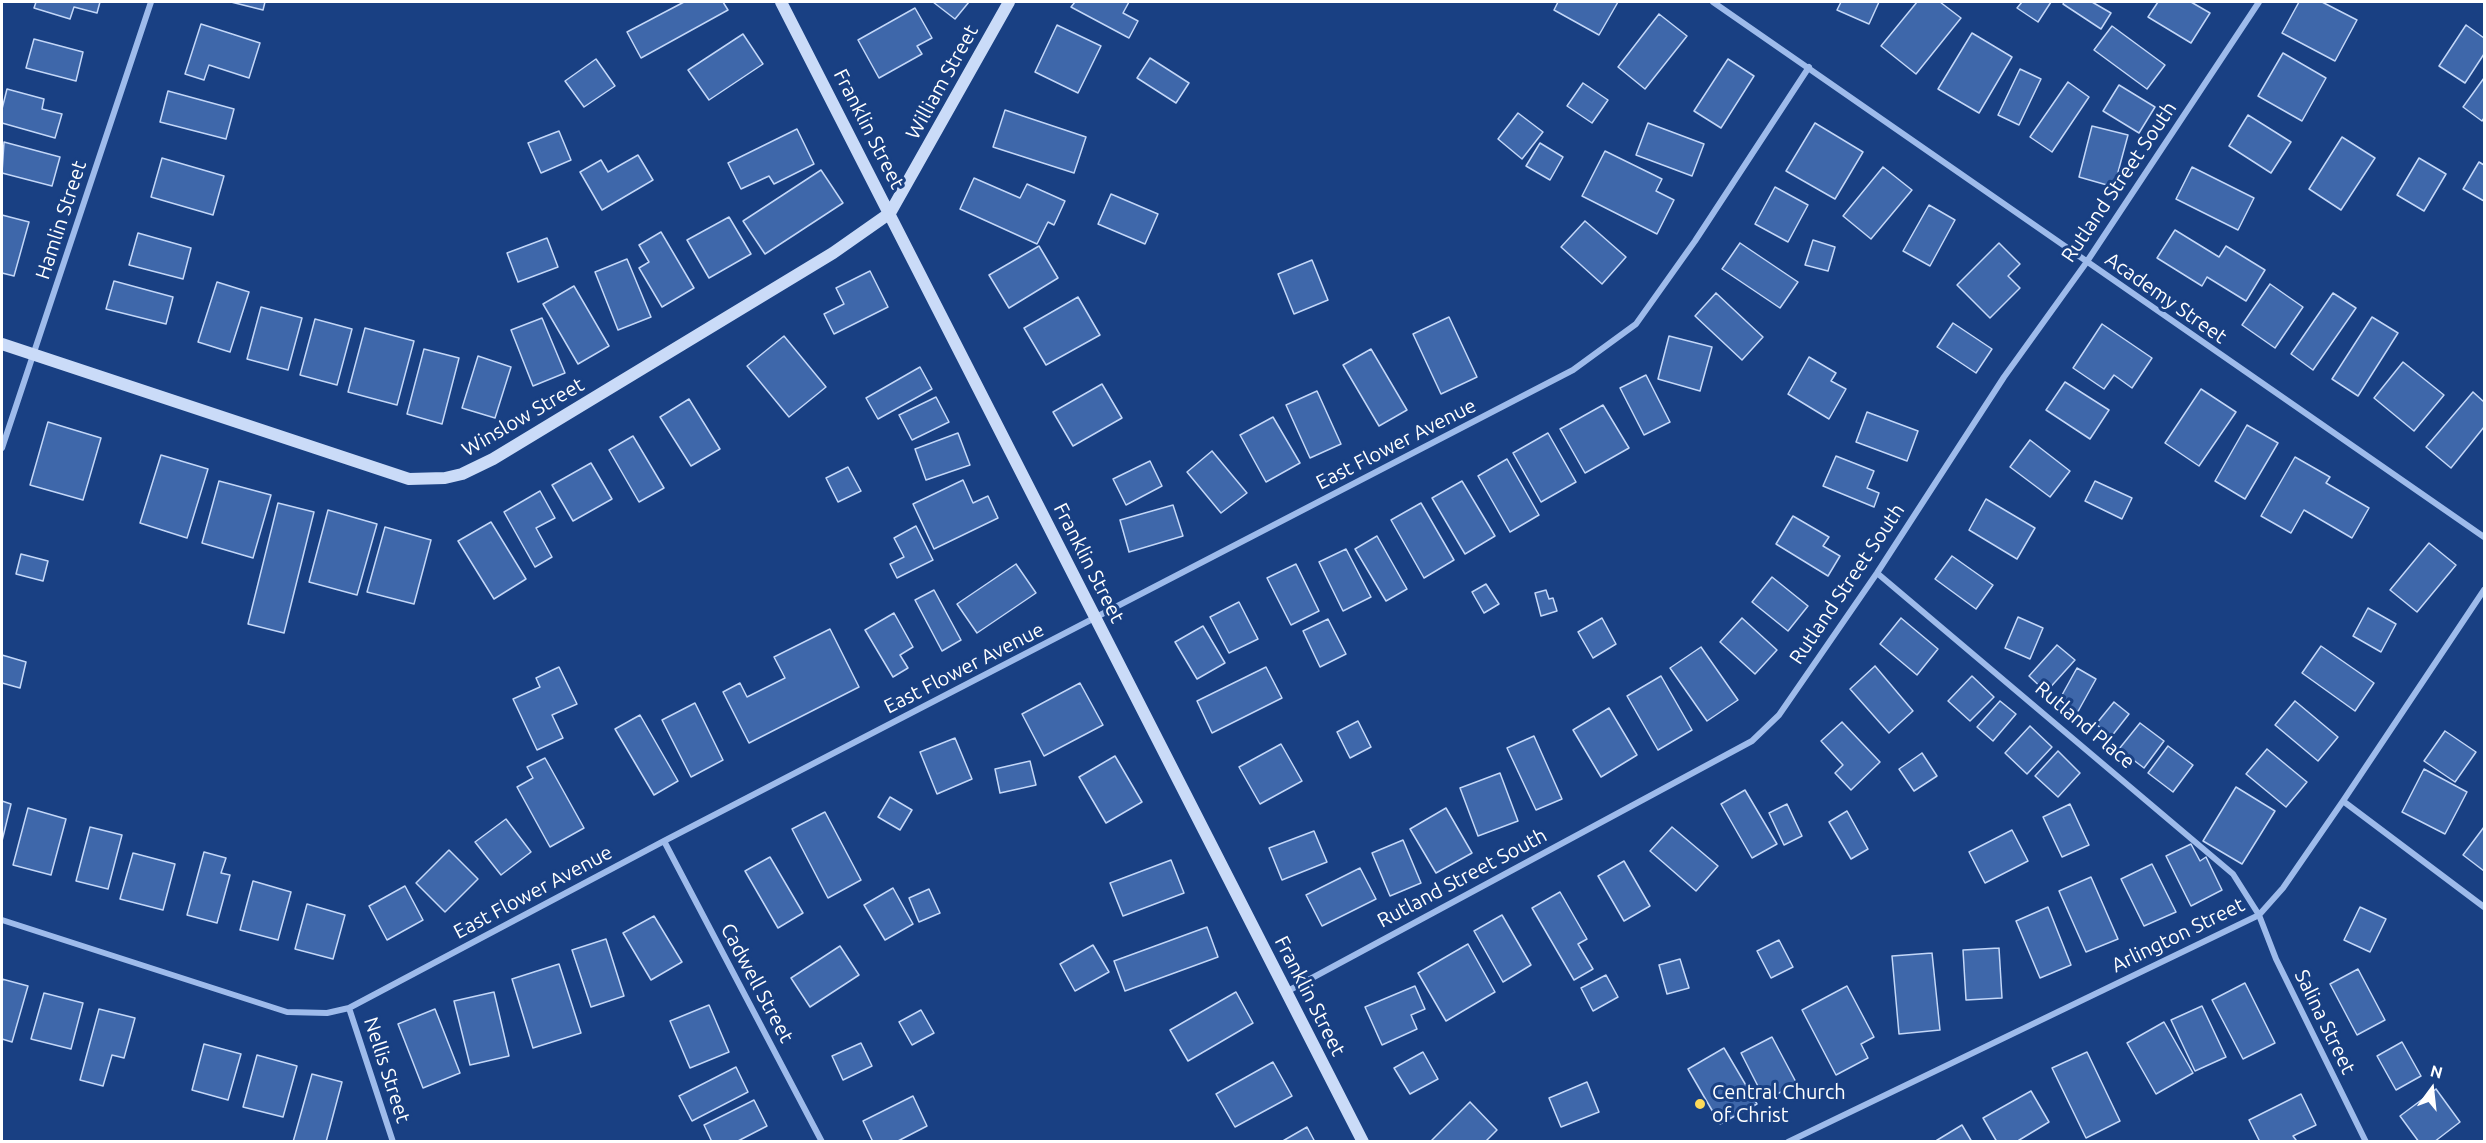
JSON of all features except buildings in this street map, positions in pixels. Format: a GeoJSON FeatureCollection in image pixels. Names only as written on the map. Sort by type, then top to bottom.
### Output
{"type":"FeatureCollection","features":[{"type":"Feature","properties":{"kind":"street","name":"Hamlin Street"},"geometry":{"type":"LineString","coordinates":[[2,448],[151,2]]}},
{"type":"Feature","properties":{"kind":"street","name":"Franklin Street"},"geometry":{"type":"LineString","coordinates":[[781,2],[1363,1142]]}},
{"type":"Feature","properties":{"kind":"street","name":"William Street"},"geometry":{"type":"LineString","coordinates":[[890,213],[1008,2]]}},
{"type":"Feature","properties":{"kind":"street","name":"Academy Street"},"geometry":{"type":"LineString","coordinates":[[1713,2],[2484,537]]}},
{"type":"Feature","properties":{"kind":"street","name":"Rutland Street South"},"geometry":{"type":"LineString","coordinates":[[1286,992],[1752,741],[1779,715],[1877,573],[2004,377],[2086,263],[2259,2]]}},
{"type":"Feature","properties":{"kind":"street","name":"East Flower Avenue"},"geometry":{"type":"LineString","coordinates":[[2,920],[287,1012],[327,1013],[350,1008],[664,841],[1573,370],[1636,324],[1695,241],[1809,67]]}},
{"type":"Feature","properties":{"kind":"street","name":"Winslow Street"},"geometry":{"type":"LineString","coordinates":[[2,344],[409,479],[445,478],[462,474],[503,453],[833,253],[890,213]]}},
{"type":"Feature","properties":{"kind":"street","name":"Rutland Place"},"geometry":{"type":"LineString","coordinates":[[1877,573],[2085,746],[2233,874],[2259,915]]}},
{"type":"Feature","properties":{"kind":"street","name":"Arlington Street"},"geometry":{"type":"LineString","coordinates":[[1788,1142],[2259,915],[2283,888],[2484,590]]}},
{"type":"Feature","properties":{"kind":"street"},"geometry":{"type":"LineString","coordinates":[[2343,801],[2484,907]]}},
{"type":"Feature","properties":{"kind":"street","name":"Cadwell Street"},"geometry":{"type":"LineString","coordinates":[[664,841],[822,1142]]}},
{"type":"Feature","properties":{"kind":"street","name":"Salina Street"},"geometry":{"type":"LineString","coordinates":[[2259,915],[2276,959],[2366,1142]]}},
{"type":"Feature","properties":{"kind":"street","name":"Nellis Street"},"geometry":{"type":"LineString","coordinates":[[350,1008],[393,1142]]}},
{"type":"Feature","properties":{"kind":"place","name":"Central Church of Christ"},"geometry":{"type":"Point","coordinates":[1700,1104]}}]}
